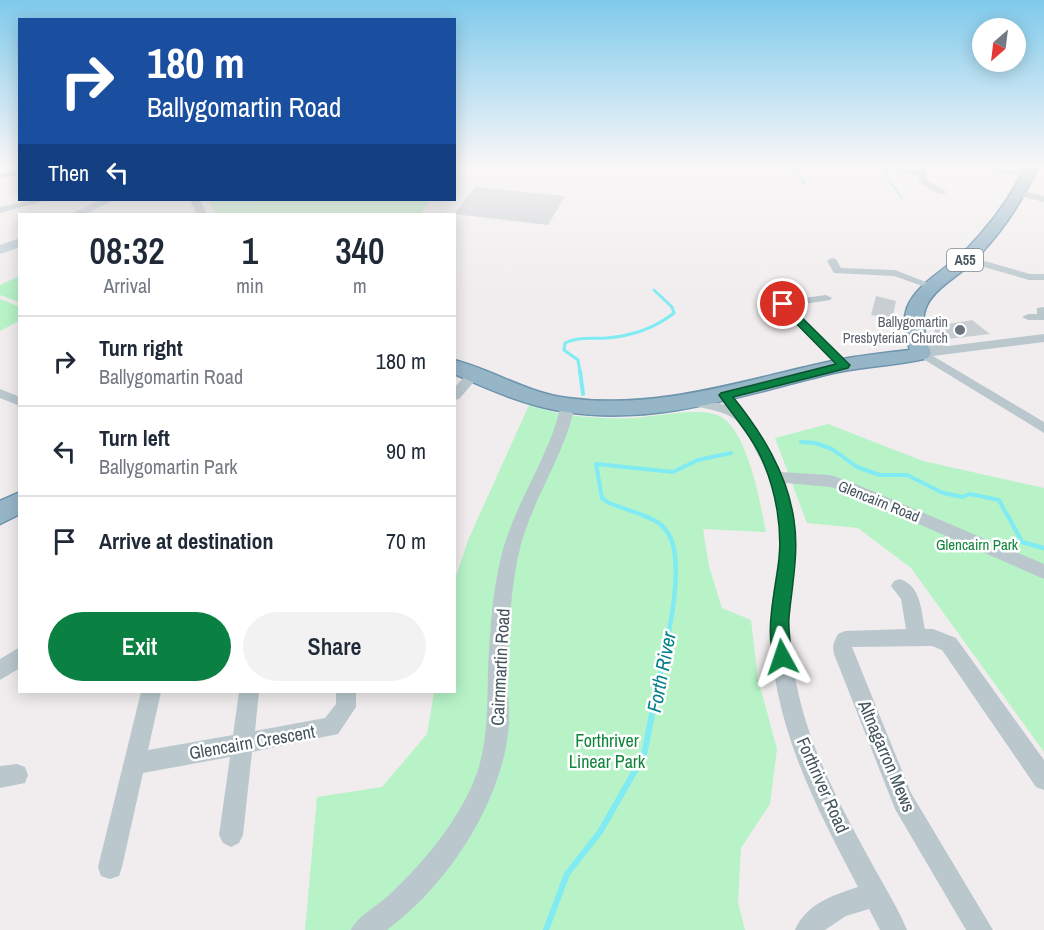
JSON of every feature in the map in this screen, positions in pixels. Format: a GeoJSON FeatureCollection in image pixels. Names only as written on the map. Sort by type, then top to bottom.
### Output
{"type":"FeatureCollection","features":[{"type":"Feature","properties":{"kind":"highway","name":"A55"},"geometry":{"type":"LineString","coordinates":[[921,354],[914,332],[917,307],[931,286],[967,259],[1005,209]]}},
{"type":"Feature","properties":{"kind":"highway"},"geometry":{"type":"LineString","coordinates":[[456,367],[540,399],[568,405],[613,408],[696,402],[844,365],[921,354]]}},
{"type":"Feature","properties":{"kind":"highway"},"geometry":{"type":"LineString","coordinates":[[0,514],[18,502]]}},
{"type":"Feature","properties":{"kind":"main road"},"geometry":{"type":"LineString","coordinates":[[0,250],[18,243]]}},
{"type":"Feature","properties":{"kind":"street"},"geometry":{"type":"LineString","coordinates":[[967,259],[1029,277],[1044,277]]}},
{"type":"Feature","properties":{"kind":"street"},"geometry":{"type":"LineString","coordinates":[[832,261],[838,271],[895,273],[931,286]]}},
{"type":"Feature","properties":{"kind":"street"},"geometry":{"type":"LineString","coordinates":[[826,298],[783,304],[844,365]]}},
{"type":"Feature","properties":{"kind":"street"},"geometry":{"type":"LineString","coordinates":[[1028,317],[1044,317],[1041,310]]}},
{"type":"Feature","properties":{"kind":"street"},"geometry":{"type":"LineString","coordinates":[[914,332],[931,345],[946,350]]}},
{"type":"Feature","properties":{"kind":"street"},"geometry":{"type":"LineString","coordinates":[[921,354],[1042,339]]}},
{"type":"Feature","properties":{"kind":"street"},"geometry":{"type":"LineString","coordinates":[[921,354],[1044,428]]}},
{"type":"Feature","properties":{"kind":"street"},"geometry":{"type":"LineString","coordinates":[[456,394],[474,375]]}},
{"type":"Feature","properties":{"kind":"street"},"geometry":{"type":"LineString","coordinates":[[1,395],[18,401]]}},
{"type":"Feature","properties":{"kind":"street","name":"Forthriver Road"},"geometry":{"type":"LineString","coordinates":[[725,395],[762,447],[776,477],[787,520],[788,537],[779,626],[790,699],[807,756],[894,930]]}},
{"type":"Feature","properties":{"kind":"street"},"geometry":{"type":"LineString","coordinates":[[696,402],[718,407],[743,418]]}},
{"type":"Feature","properties":{"kind":"street","name":"Cairnmartin Road"},"geometry":{"type":"LineString","coordinates":[[364,930],[376,924],[407,895],[444,854],[467,824],[483,786],[499,728],[498,684],[503,601],[514,538],[531,493],[561,438],[568,405]]}},
{"type":"Feature","properties":{"kind":"street","name":"Glencairn Road"},"geometry":{"type":"LineString","coordinates":[[776,477],[819,480],[846,486],[1044,572]]}},
{"type":"Feature","properties":{"kind":"street"},"geometry":{"type":"LineString","coordinates":[[900,586],[909,597],[917,637],[942,640],[956,651],[1044,779]]}},
{"type":"Feature","properties":{"kind":"street","name":"Altnagarron Mews"},"geometry":{"type":"LineString","coordinates":[[917,637],[851,638],[845,640],[842,646],[903,801],[980,930]]}},
{"type":"Feature","properties":{"kind":"street"},"geometry":{"type":"LineString","coordinates":[[0,671],[18,658]]}},
{"type":"Feature","properties":{"kind":"street"},"geometry":{"type":"LineString","coordinates":[[110,867],[150,693]]}},
{"type":"Feature","properties":{"kind":"street"},"geometry":{"type":"LineString","coordinates":[[231,835],[249,693]]}},
{"type":"Feature","properties":{"kind":"street","name":"Glencairn Crescent"},"geometry":{"type":"LineString","coordinates":[[133,764],[331,727],[346,707],[346,693]]}},
{"type":"Feature","properties":{"kind":"street"},"geometry":{"type":"LineString","coordinates":[[808,930],[821,915],[876,894]]}},
{"type":"Feature","properties":{"kind":"green space"},"geometry":{"type":"Polygon","coordinates":[[[213,209],[424,209],[422,213],[215,213],[213,209]]]}},
{"type":"Feature","properties":{"kind":"green space"},"geometry":{"type":"Polygon","coordinates":[[[18,276],[18,302],[0,295],[0,285],[18,276]]]}},
{"type":"Feature","properties":{"kind":"green space"},"geometry":{"type":"Polygon","coordinates":[[[0,299],[18,306],[18,322],[0,331],[0,299]]]}},
{"type":"Feature","properties":{"kind":"green space","name":"Forthriver Linear Park"},"geometry":{"type":"Polygon","coordinates":[[[529,405],[568,415],[594,417],[633,418],[705,412],[723,418],[732,427],[740,440],[752,471],[766,532],[703,529],[709,566],[722,608],[751,620],[758,679],[777,749],[770,804],[741,848],[738,902],[745,930],[305,930],[317,797],[382,787],[427,734],[434,693],[456,693],[456,576],[469,538],[529,405]]]}},
{"type":"Feature","properties":{"kind":"green space","name":"Glencairn Park"},"geometry":{"type":"Polygon","coordinates":[[[828,424],[923,461],[1044,488],[1044,752],[911,568],[858,528],[807,523],[775,438],[828,424]]]}},
{"type":"Feature","properties":{"kind":"building"},"geometry":{"type":"Polygon","coordinates":[[[458,209],[557,209],[548,225],[455,213],[458,209]]]}},
{"type":"Feature","properties":{"kind":"building"},"geometry":{"type":"Polygon","coordinates":[[[876,296],[896,301],[892,319],[871,315],[876,296]]]}},
{"type":"Feature","properties":{"kind":"building","name":"Ballygomartin Presbyterian Church"},"geometry":{"type":"Polygon","coordinates":[[[972,320],[990,334],[948,339],[934,334],[936,326],[972,320]]]}},
{"type":"Feature","properties":{"kind":"waterway","name":"Forth River"},"geometry":{"type":"LineString","coordinates":[[580,372],[578,360],[564,350],[565,343],[581,339],[625,335],[659,323],[674,313],[672,307],[654,290]]}},
{"type":"Feature","properties":{"kind":"waterway","name":"Forth River"},"geometry":{"type":"LineString","coordinates":[[580,371],[583,394]]}},
{"type":"Feature","properties":{"kind":"waterway"},"geometry":{"type":"LineString","coordinates":[[801,442],[815,443],[832,449],[857,467],[880,475],[907,475],[943,493],[963,497],[970,494],[999,500],[1008,517]]}},
{"type":"Feature","properties":{"kind":"waterway"},"geometry":{"type":"LineString","coordinates":[[648,517],[609,503],[602,498],[596,464],[673,472],[698,460],[731,453]]}},
{"type":"Feature","properties":{"kind":"waterway","name":"Forth River"},"geometry":{"type":"LineString","coordinates":[[644,516],[658,523],[669,535],[674,550],[676,569],[672,616],[655,700]]}},
{"type":"Feature","properties":{"kind":"waterway"},"geometry":{"type":"LineString","coordinates":[[1008,516],[1022,542],[1044,548]]}},
{"type":"Feature","properties":{"kind":"waterway","name":"Forth River"},"geometry":{"type":"LineString","coordinates":[[546,930],[567,874],[600,832],[644,755],[655,699]]}},
{"type":"Feature","properties":{"kind":"place","name":"Ballygomartin Presbyterian Church"},"geometry":{"type":"Point","coordinates":[960,330]}},
{"type":"Feature","properties":{"kind":"route"},"geometry":{"type":"LineString","coordinates":[[782,657],[779,626],[787,556],[787,520],[771,465],[748,424],[725,395],[844,365],[783,304]]}}]}
